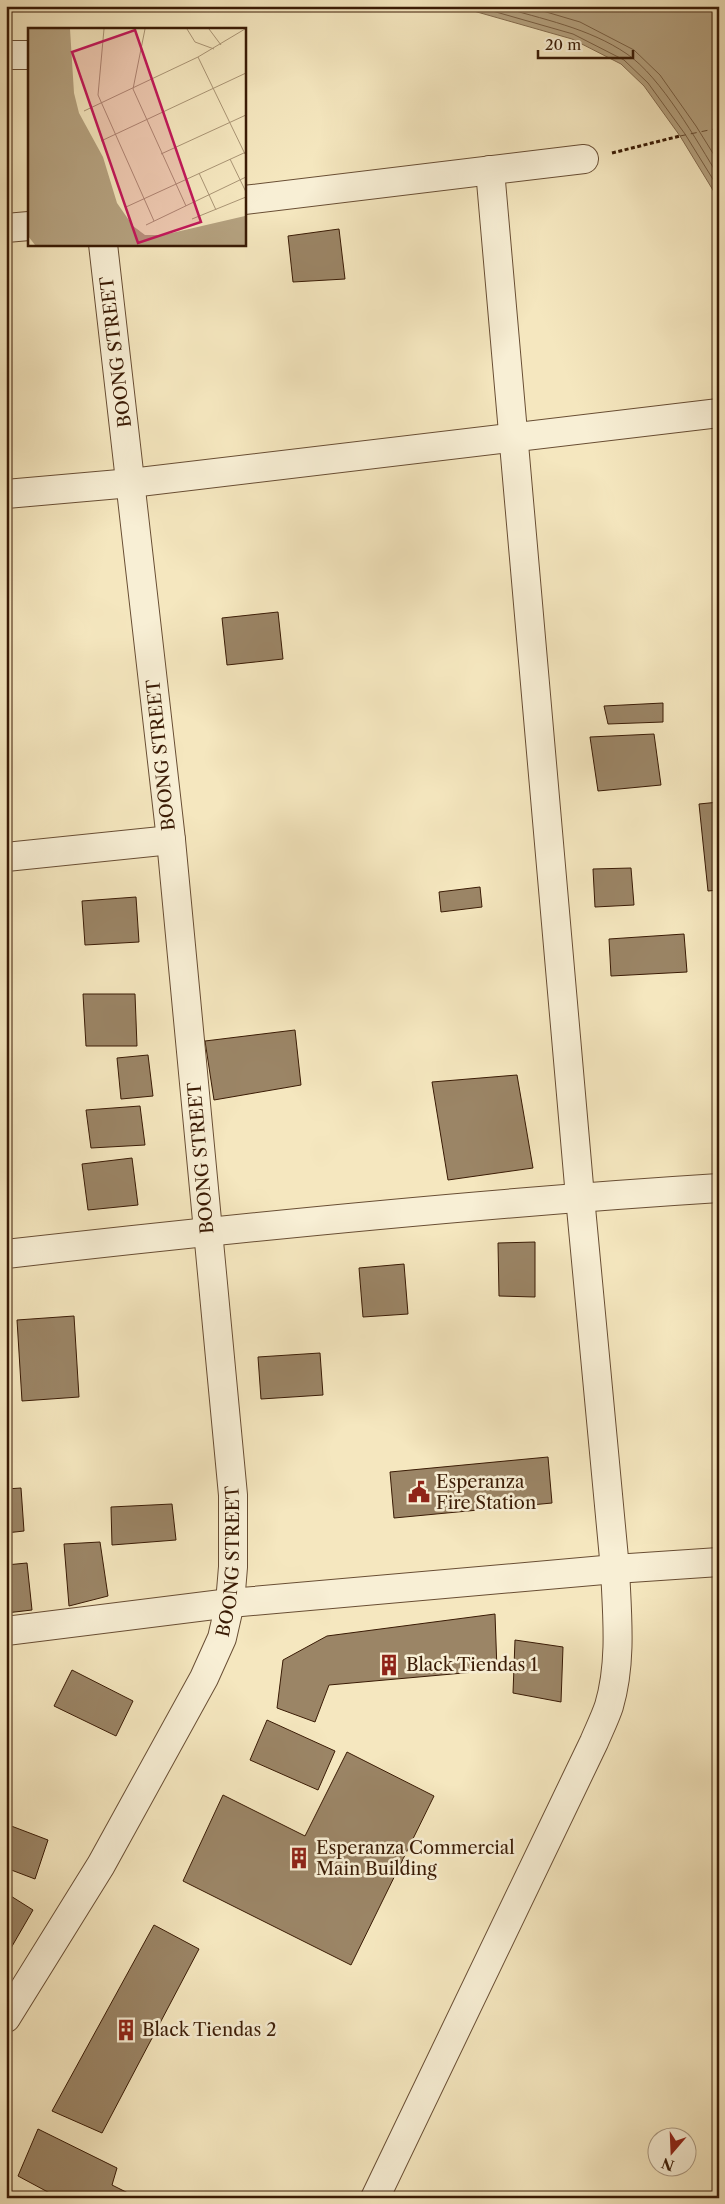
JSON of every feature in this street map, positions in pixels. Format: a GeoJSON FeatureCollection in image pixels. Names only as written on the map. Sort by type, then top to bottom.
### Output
{"type":"FeatureCollection","features":[{"type":"Feature","properties":{"kind":"street"},"geometry":{"type":"LineString","coordinates":[[6,55],[28,56]]}},
{"type":"Feature","properties":{"kind":"street"},"geometry":{"type":"LineString","coordinates":[[245,200],[584,159]]}},
{"type":"Feature","properties":{"kind":"street"},"geometry":{"type":"LineString","coordinates":[[375,2198],[594,1742],[609,1706],[616,1667],[618,1627],[615,1569],[580,1197],[490,170]]}},
{"type":"Feature","properties":{"kind":"street"},"geometry":{"type":"LineString","coordinates":[[6,228],[28,226]]}},
{"type":"Feature","properties":{"kind":"street","name":"BOONG STREET"},"geometry":{"type":"LineString","coordinates":[[6,2018],[101,1865],[204,1678],[222,1638],[230,1603],[233,1567],[233,1495],[171,840],[103,245]]}},
{"type":"Feature","properties":{"kind":"street"},"geometry":{"type":"LineString","coordinates":[[6,494],[131,483],[719,413]]}},
{"type":"Feature","properties":{"kind":"street"},"geometry":{"type":"LineString","coordinates":[[6,856],[171,840]]}},
{"type":"Feature","properties":{"kind":"street"},"geometry":{"type":"LineString","coordinates":[[6,1254],[208,1231],[580,1197],[719,1188]]}},
{"type":"Feature","properties":{"kind":"street"},"geometry":{"type":"LineString","coordinates":[[6,1631],[230,1603],[615,1569],[719,1562]]}},
{"type":"Feature","properties":{"kind":"path"},"geometry":{"type":"LineString","coordinates":[[584,159],[680,136]]}},
{"type":"Feature","properties":{"kind":"water"},"geometry":{"type":"Polygon","coordinates":[[[456,6],[719,6],[719,200],[680,136],[644,86],[621,64],[572,39],[456,6]]]}},
{"type":"Feature","properties":{"kind":"building"},"geometry":{"type":"Polygon","coordinates":[[[339,229],[345,279],[293,282],[288,236],[339,229]]]}},
{"type":"Feature","properties":{"kind":"building"},"geometry":{"type":"Polygon","coordinates":[[[278,612],[283,659],[227,665],[222,618],[278,612]]]}},
{"type":"Feature","properties":{"kind":"building"},"geometry":{"type":"Polygon","coordinates":[[[663,703],[663,722],[608,724],[604,706],[663,703]]]}},
{"type":"Feature","properties":{"kind":"building"},"geometry":{"type":"Polygon","coordinates":[[[654,734],[661,785],[598,791],[590,737],[654,734]]]}},
{"type":"Feature","properties":{"kind":"building"},"geometry":{"type":"Polygon","coordinates":[[[719,802],[719,890],[708,891],[699,804],[719,802]]]}},
{"type":"Feature","properties":{"kind":"building"},"geometry":{"type":"Polygon","coordinates":[[[631,868],[634,905],[595,907],[593,869],[631,868]]]}},
{"type":"Feature","properties":{"kind":"building"},"geometry":{"type":"Polygon","coordinates":[[[480,887],[482,907],[441,912],[439,892],[480,887]]]}},
{"type":"Feature","properties":{"kind":"building"},"geometry":{"type":"Polygon","coordinates":[[[136,897],[139,942],[85,945],[82,901],[136,897]]]}},
{"type":"Feature","properties":{"kind":"building"},"geometry":{"type":"Polygon","coordinates":[[[684,934],[687,972],[611,976],[609,939],[684,934]]]}},
{"type":"Feature","properties":{"kind":"building"},"geometry":{"type":"Polygon","coordinates":[[[83,994],[135,994],[137,1046],[86,1046],[83,994]]]}},
{"type":"Feature","properties":{"kind":"building"},"geometry":{"type":"Polygon","coordinates":[[[295,1030],[301,1085],[214,1100],[205,1041],[295,1030]]]}},
{"type":"Feature","properties":{"kind":"building"},"geometry":{"type":"Polygon","coordinates":[[[148,1055],[153,1096],[121,1099],[117,1058],[148,1055]]]}},
{"type":"Feature","properties":{"kind":"building"},"geometry":{"type":"Polygon","coordinates":[[[517,1075],[533,1168],[448,1180],[432,1082],[517,1075]]]}},
{"type":"Feature","properties":{"kind":"building"},"geometry":{"type":"Polygon","coordinates":[[[140,1106],[145,1145],[91,1148],[86,1110],[140,1106]]]}},
{"type":"Feature","properties":{"kind":"building"},"geometry":{"type":"Polygon","coordinates":[[[132,1158],[138,1205],[88,1210],[82,1164],[132,1158]]]}},
{"type":"Feature","properties":{"kind":"building"},"geometry":{"type":"Polygon","coordinates":[[[535,1242],[535,1297],[499,1296],[498,1243],[535,1242]]]}},
{"type":"Feature","properties":{"kind":"building"},"geometry":{"type":"Polygon","coordinates":[[[404,1264],[408,1314],[363,1317],[359,1268],[404,1264]]]}},
{"type":"Feature","properties":{"kind":"building"},"geometry":{"type":"Polygon","coordinates":[[[74,1316],[79,1397],[22,1401],[17,1320],[74,1316]]]}},
{"type":"Feature","properties":{"kind":"building"},"geometry":{"type":"Polygon","coordinates":[[[320,1353],[323,1395],[261,1399],[258,1357],[320,1353]]]}},
{"type":"Feature","properties":{"kind":"building"},"geometry":{"type":"Polygon","coordinates":[[[548,1457],[552,1503],[394,1518],[390,1472],[548,1457]]]}},
{"type":"Feature","properties":{"kind":"building"},"geometry":{"type":"Polygon","coordinates":[[[21,1488],[24,1531],[6,1533],[6,1489],[21,1488]]]}},
{"type":"Feature","properties":{"kind":"building"},"geometry":{"type":"Polygon","coordinates":[[[172,1504],[176,1540],[112,1545],[111,1507],[172,1504]]]}},
{"type":"Feature","properties":{"kind":"building"},"geometry":{"type":"Polygon","coordinates":[[[100,1542],[108,1596],[69,1606],[64,1544],[100,1542]]]}},
{"type":"Feature","properties":{"kind":"building"},"geometry":{"type":"Polygon","coordinates":[[[27,1563],[32,1610],[6,1613],[6,1565],[27,1563]]]}},
{"type":"Feature","properties":{"kind":"building","name":"Black Tiendas 1"},"geometry":{"type":"Polygon","coordinates":[[[495,1614],[497,1670],[329,1685],[315,1722],[277,1708],[283,1660],[327,1636],[495,1614]]]}},
{"type":"Feature","properties":{"kind":"building"},"geometry":{"type":"Polygon","coordinates":[[[515,1640],[563,1647],[561,1702],[513,1693],[515,1640]]]}},
{"type":"Feature","properties":{"kind":"building"},"geometry":{"type":"Polygon","coordinates":[[[72,1670],[133,1701],[116,1736],[54,1706],[72,1670]]]}},
{"type":"Feature","properties":{"kind":"building"},"geometry":{"type":"Polygon","coordinates":[[[267,1720],[335,1751],[318,1790],[250,1760],[267,1720]]]}},
{"type":"Feature","properties":{"kind":"building","name":"Esperanza Commercial Main Building"},"geometry":{"type":"Polygon","coordinates":[[[347,1752],[434,1796],[351,1965],[183,1881],[223,1795],[305,1836],[347,1752]]]}},
{"type":"Feature","properties":{"kind":"building"},"geometry":{"type":"Polygon","coordinates":[[[6,1824],[48,1840],[35,1879],[6,1868],[6,1824]]]}},
{"type":"Feature","properties":{"kind":"building"},"geometry":{"type":"Polygon","coordinates":[[[6,1893],[33,1910],[11,1948],[6,1945],[6,1893]]]}},
{"type":"Feature","properties":{"kind":"building","name":"Black Tiendas 2"},"geometry":{"type":"Polygon","coordinates":[[[154,1925],[199,1949],[102,2133],[52,2111],[154,1925]]]}},
{"type":"Feature","properties":{"kind":"building"},"geometry":{"type":"Polygon","coordinates":[[[38,2129],[117,2168],[112,2185],[138,2198],[59,2198],[18,2176],[38,2129]]]}},
{"type":"Feature","properties":{"kind":"ferry route"},"geometry":{"type":"LineString","coordinates":[[680,136],[719,128]]}},
{"type":"Feature","properties":{"kind":"place","name":"Esperanza Fire Station"},"geometry":{"type":"Point","coordinates":[419,1492]}},
{"type":"Feature","properties":{"kind":"place","name":"Black Tiendas 1"},"geometry":{"type":"Point","coordinates":[389,1665]}},
{"type":"Feature","properties":{"kind":"place","name":"Esperanza Commercial Main Building"},"geometry":{"type":"Point","coordinates":[299,1858]}},
{"type":"Feature","properties":{"kind":"place","name":"Black Tiendas 2"},"geometry":{"type":"Point","coordinates":[126,2030]}}]}
